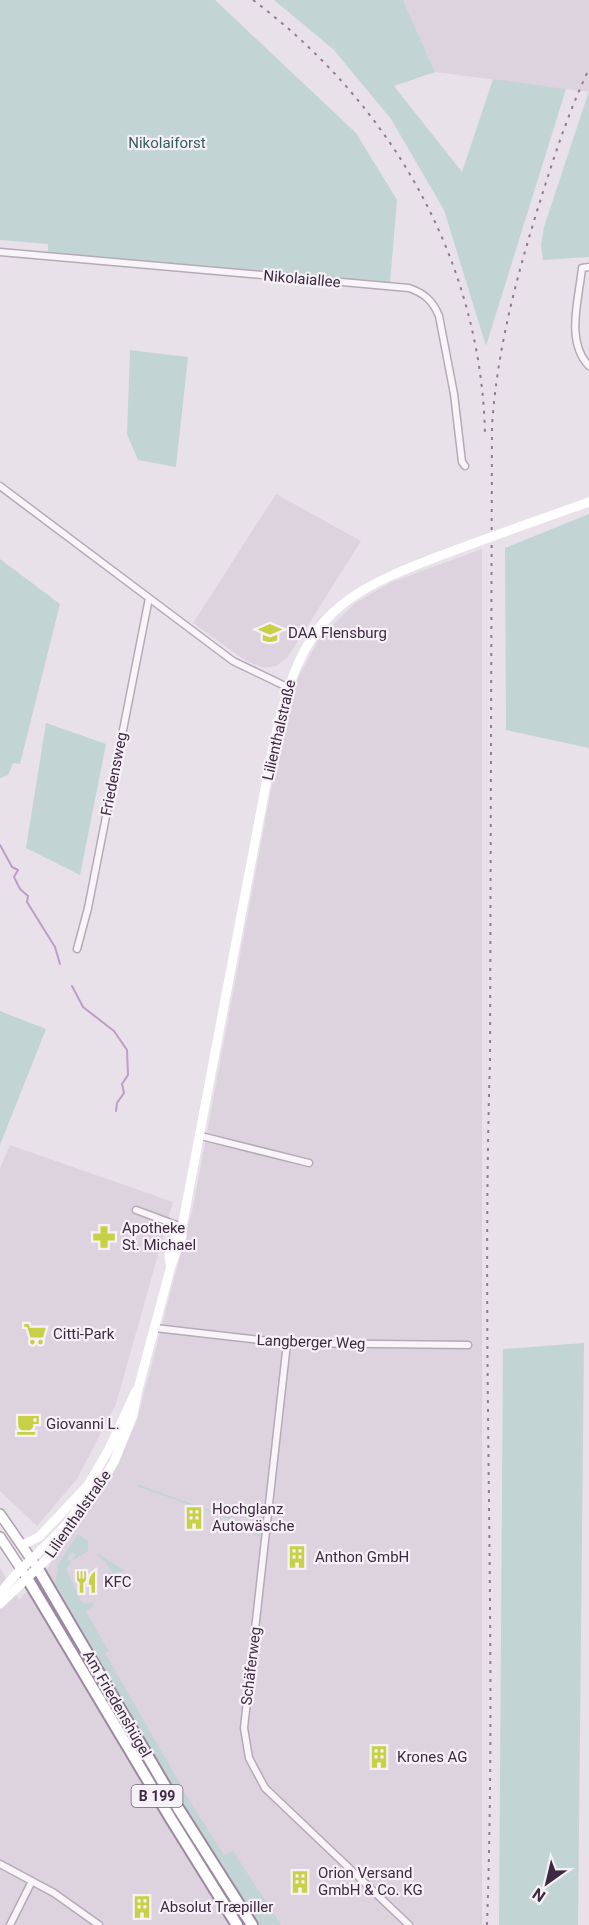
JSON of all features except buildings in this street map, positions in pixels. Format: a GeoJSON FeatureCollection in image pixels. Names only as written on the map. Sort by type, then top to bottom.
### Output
{"type":"FeatureCollection","features":[{"type":"Feature","properties":{"kind":"highway","name":"Am Friedenshügel"},"geometry":{"type":"LineString","coordinates":[[35,1564],[184,1818],[252,1925]]}},
{"type":"Feature","properties":{"kind":"highway","name":"Am Friedenshügel"},"geometry":{"type":"LineString","coordinates":[[24,1573],[237,1925]]}},
{"type":"Feature","properties":{"kind":"street","name":"Nikolaiallee"},"geometry":{"type":"LineString","coordinates":[[0,252],[409,288],[419,291],[435,306],[439,316],[454,394],[462,462],[465,466]]}},
{"type":"Feature","properties":{"kind":"street"},"geometry":{"type":"LineString","coordinates":[[586,267],[575,338],[579,354],[589,366]]}},
{"type":"Feature","properties":{"kind":"street"},"geometry":{"type":"LineString","coordinates":[[0,486],[233,661],[287,687]]}},
{"type":"Feature","properties":{"kind":"street","name":"Lilienthalstraße"},"geometry":{"type":"LineString","coordinates":[[35,1564],[74,1524],[106,1477],[133,1415],[171,1266],[168,1256],[174,1235],[182,1227],[270,764],[287,687],[306,645],[321,623],[340,605],[367,586],[396,571],[589,502]]}},
{"type":"Feature","properties":{"kind":"street","name":"Friedensweg"},"geometry":{"type":"LineString","coordinates":[[77,949],[88,908],[149,598]]}},
{"type":"Feature","properties":{"kind":"street"},"geometry":{"type":"LineString","coordinates":[[201,1136],[309,1163]]}},
{"type":"Feature","properties":{"kind":"street"},"geometry":{"type":"LineString","coordinates":[[136,1210],[182,1227]]}},
{"type":"Feature","properties":{"kind":"street","name":"Langberger Weg"},"geometry":{"type":"LineString","coordinates":[[155,1328],[287,1343],[468,1345]]}},
{"type":"Feature","properties":{"kind":"street","name":"Schäferweg"},"geometry":{"type":"LineString","coordinates":[[287,1343],[244,1728],[249,1758],[265,1788],[409,1925]]}},
{"type":"Feature","properties":{"kind":"street","name":"Lilienthalstraße"},"geometry":{"type":"LineString","coordinates":[[35,1564],[75,1511],[138,1389]]}},
{"type":"Feature","properties":{"kind":"street","name":"Lilienthalstraße"},"geometry":{"type":"LineString","coordinates":[[22,1545],[39,1537],[88,1485]]}},
{"type":"Feature","properties":{"kind":"street","name":"Am Friedenshügel"},"geometry":{"type":"LineString","coordinates":[[0,1514],[35,1564]]}},
{"type":"Feature","properties":{"kind":"street","name":"Am Friedenshügel"},"geometry":{"type":"LineString","coordinates":[[0,1537],[24,1573]]}},
{"type":"Feature","properties":{"kind":"street"},"geometry":{"type":"LineString","coordinates":[[0,1594],[35,1564]]}},
{"type":"Feature","properties":{"kind":"street"},"geometry":{"type":"LineString","coordinates":[[0,1604],[24,1573]]}},
{"type":"Feature","properties":{"kind":"street"},"geometry":{"type":"LineString","coordinates":[[0,1864],[72,1904],[99,1925]]}},
{"type":"Feature","properties":{"kind":"street"},"geometry":{"type":"LineString","coordinates":[[10,1925],[32,1881]]}},
{"type":"Feature","properties":{"kind":"shaded area"},"geometry":{"type":"Polygon","coordinates":[[[403,0],[589,0],[589,90],[588,92],[435,72],[403,0]]]}},
{"type":"Feature","properties":{"kind":"shaded area"},"geometry":{"type":"Polygon","coordinates":[[[276,494],[361,541],[288,657],[276,666],[264,668],[246,661],[193,623],[276,494]]]}},
{"type":"Feature","properties":{"kind":"shaded area"},"geometry":{"type":"Polygon","coordinates":[[[482,549],[482,1925],[0,1925],[0,1568],[19,1600],[46,1570],[111,1478],[137,1420],[193,1207],[289,694],[319,639],[355,603],[392,582],[482,549]]]}},
{"type":"Feature","properties":{"kind":"shaded area"},"geometry":{"type":"Polygon","coordinates":[[[10,1145],[173,1202],[116,1404],[77,1479],[37,1526],[0,1491],[0,1168],[10,1145]]]}},
{"type":"Feature","properties":{"kind":"green space","name":"Nikolaiforst"},"geometry":{"type":"Polygon","coordinates":[[[0,0],[215,0],[356,133],[397,200],[390,283],[48,254],[48,244],[0,240],[0,0]]]}},
{"type":"Feature","properties":{"kind":"green space"},"geometry":{"type":"Polygon","coordinates":[[[274,0],[403,0],[435,72],[394,86],[462,172],[493,79],[566,89],[486,346],[444,210],[391,119],[334,50],[274,0]]]}},
{"type":"Feature","properties":{"kind":"green space"},"geometry":{"type":"Polygon","coordinates":[[[589,91],[589,257],[543,260],[541,245],[544,227],[589,91]]]}},
{"type":"Feature","properties":{"kind":"green space"},"geometry":{"type":"Polygon","coordinates":[[[130,350],[188,357],[176,467],[138,460],[127,434],[130,350]]]}},
{"type":"Feature","properties":{"kind":"green space"},"geometry":{"type":"Polygon","coordinates":[[[589,514],[589,748],[506,730],[505,548],[589,514]]]}},
{"type":"Feature","properties":{"kind":"green space"},"geometry":{"type":"Polygon","coordinates":[[[0,559],[60,604],[20,764],[13,763],[8,775],[0,778],[0,559]]]}},
{"type":"Feature","properties":{"kind":"green space"},"geometry":{"type":"Polygon","coordinates":[[[46,723],[106,744],[80,875],[26,848],[46,723]]]}},
{"type":"Feature","properties":{"kind":"green space"},"geometry":{"type":"Polygon","coordinates":[[[0,1011],[46,1029],[0,1145],[0,1011]]]}},
{"type":"Feature","properties":{"kind":"green space"},"geometry":{"type":"Polygon","coordinates":[[[584,1343],[578,1925],[499,1925],[503,1349],[584,1343]]]}},
{"type":"Feature","properties":{"kind":"green space"},"geometry":{"type":"Polygon","coordinates":[[[137,1486],[254,1526],[256,1518],[261,1520],[260,1537],[255,1535],[255,1528],[137,1486]]]}},
{"type":"Feature","properties":{"kind":"green space"},"geometry":{"type":"Polygon","coordinates":[[[78,1534],[88,1541],[88,1551],[72,1561],[76,1555],[71,1552],[67,1559],[71,1562],[66,1569],[81,1601],[85,1604],[92,1602],[94,1606],[86,1611],[108,1650],[111,1650],[105,1653],[197,1813],[224,1855],[233,1851],[281,1925],[260,1925],[187,1810],[55,1583],[59,1563],[78,1534]]]}},
{"type":"Feature","properties":{"kind":"green space"},"geometry":{"type":"Polygon","coordinates":[[[99,1554],[125,1571],[116,1573],[119,1585],[116,1587],[107,1575],[112,1572],[105,1561],[96,1555],[99,1554]]]}},
{"type":"Feature","properties":{"kind":"waterway"},"geometry":{"type":"LineString","coordinates":[[0,845],[12,867],[18,870],[14,877],[20,889],[28,896],[27,902],[55,947],[60,964]]}},
{"type":"Feature","properties":{"kind":"waterway"},"geometry":{"type":"LineString","coordinates":[[72,986],[83,1007],[114,1031],[127,1050],[128,1075],[122,1084],[124,1093],[117,1103],[116,1111]]}},
{"type":"Feature","properties":{"kind":"railway"},"geometry":{"type":"LineString","coordinates":[[253,0],[302,41],[347,87],[386,137],[419,191],[446,248],[466,307],[480,370],[485,434]]}},
{"type":"Feature","properties":{"kind":"railway"},"geometry":{"type":"LineString","coordinates":[[487,1925],[490,1817],[487,1276],[492,426],[498,371],[521,264],[560,139],[589,69]]}},
{"type":"Feature","properties":{"kind":"place","name":"DAA Flensburg"},"geometry":{"type":"Point","coordinates":[270,633]}},
{"type":"Feature","properties":{"kind":"place","name":"Apotheke St. Michael"},"geometry":{"type":"Point","coordinates":[104,1237]}},
{"type":"Feature","properties":{"kind":"place","name":"Citti-Park"},"geometry":{"type":"Point","coordinates":[35,1334]}},
{"type":"Feature","properties":{"kind":"place","name":"Giovanni L."},"geometry":{"type":"Point","coordinates":[28,1424]}},
{"type":"Feature","properties":{"kind":"place","name":"Hochglanz Autowäsche"},"geometry":{"type":"Point","coordinates":[194,1518]}},
{"type":"Feature","properties":{"kind":"place","name":"Anthon GmbH"},"geometry":{"type":"Point","coordinates":[297,1557]}},
{"type":"Feature","properties":{"kind":"place","name":"KFC"},"geometry":{"type":"Point","coordinates":[86,1582]}},
{"type":"Feature","properties":{"kind":"place","name":"Krones AG"},"geometry":{"type":"Point","coordinates":[379,1757]}},
{"type":"Feature","properties":{"kind":"place","name":"Orion Versand GmbH & Co. KG"},"geometry":{"type":"Point","coordinates":[300,1882]}},
{"type":"Feature","properties":{"kind":"place","name":"Absolut Træpiller"},"geometry":{"type":"Point","coordinates":[142,1907]}}]}
